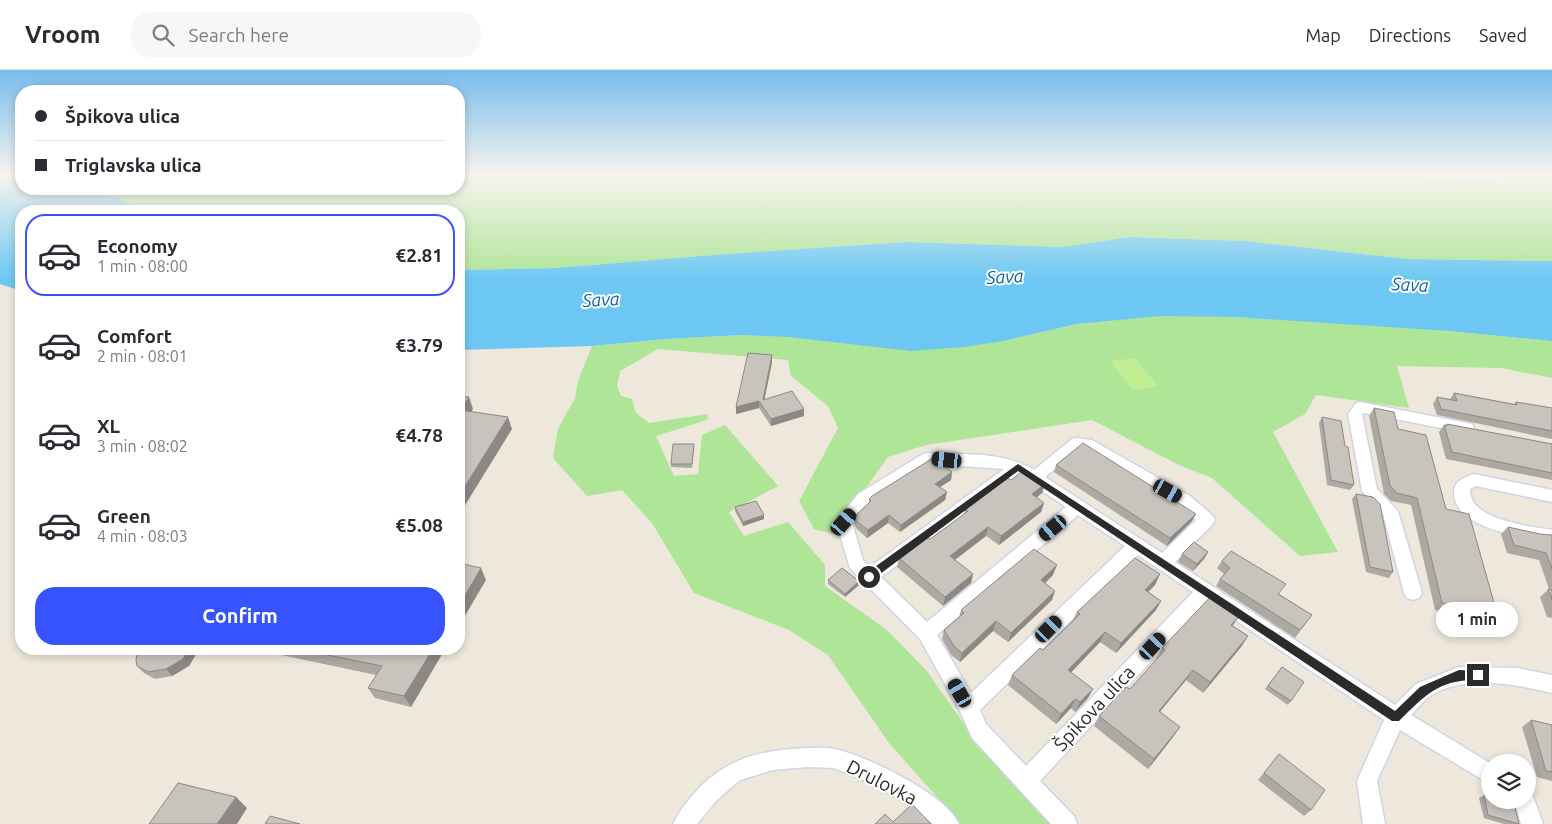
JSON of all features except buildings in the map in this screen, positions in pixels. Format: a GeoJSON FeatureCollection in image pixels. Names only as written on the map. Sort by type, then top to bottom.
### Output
{"type":"FeatureCollection","features":[{"type":"Feature","properties":{"kind":"street"},"geometry":{"type":"LineString","coordinates":[[1413,593],[1390,511],[1370,491],[1355,414],[1360,407],[1485,431]]}},
{"type":"Feature","properties":{"kind":"street"},"geometry":{"type":"LineString","coordinates":[[1034,478],[1077,443],[1087,444],[1184,500],[1207,520],[1162,564]]}},
{"type":"Feature","properties":{"kind":"street"},"geometry":{"type":"LineString","coordinates":[[1066,824],[979,731],[926,633],[856,563],[844,522],[864,498],[928,458],[1002,463],[1018,467],[1204,592],[1396,717],[1481,769]]}},
{"type":"Feature","properties":{"kind":"street"},"geometry":{"type":"LineString","coordinates":[[869,577],[1018,467]]}},
{"type":"Feature","properties":{"kind":"street"},"geometry":{"type":"LineString","coordinates":[[1552,496],[1474,480],[1462,486],[1462,497],[1471,512],[1491,523],[1552,536]]}},
{"type":"Feature","properties":{"kind":"street"},"geometry":{"type":"LineString","coordinates":[[926,633],[1077,508]]}},
{"type":"Feature","properties":{"kind":"street"},"geometry":{"type":"LineString","coordinates":[[968,708],[1136,546]]}},
{"type":"Feature","properties":{"kind":"street","name":"Špikova ulica"},"geometry":{"type":"LineString","coordinates":[[1025,782],[1204,592]]}},
{"type":"Feature","properties":{"kind":"street"},"geometry":{"type":"LineString","coordinates":[[1374,824],[1367,781],[1396,717],[1423,690],[1459,675],[1518,676],[1552,684]]}},
{"type":"Feature","properties":{"kind":"street","name":"Drulovka"},"geometry":{"type":"LineString","coordinates":[[684,824],[709,791],[741,769],[786,758],[830,758],[873,774],[910,793],[948,824]]}},
{"type":"Feature","properties":{"kind":"street"},"geometry":{"type":"LineString","coordinates":[[1528,809],[1532,824]]}},
{"type":"Feature","properties":{"kind":"green space"},"geometry":{"type":"Polygon","coordinates":[[[465,209],[1552,209],[1552,261],[1407,259],[1245,241],[1130,237],[1062,247],[906,242],[556,268],[465,270],[465,209]]]}},
{"type":"Feature","properties":{"kind":"green space"},"geometry":{"type":"Polygon","coordinates":[[[1160,315],[1356,324],[1552,341],[1552,378],[1501,368],[1397,366],[1409,408],[1316,395],[1305,414],[1273,432],[1338,552],[1300,556],[1212,478],[1179,465],[1092,420],[926,445],[888,457],[833,534],[814,529],[799,501],[838,428],[828,406],[791,376],[788,360],[658,349],[620,371],[617,387],[621,396],[632,399],[636,413],[649,423],[708,414],[707,420],[656,436],[674,476],[698,474],[702,435],[725,425],[778,486],[729,512],[744,536],[788,522],[825,565],[825,586],[887,630],[926,670],[972,735],[1051,824],[958,824],[954,816],[889,743],[828,655],[789,630],[694,593],[652,523],[622,490],[587,496],[553,458],[558,429],[575,398],[578,381],[592,346],[665,339],[742,335],[1003,341],[1077,324],[1160,315]]]}},
{"type":"Feature","properties":{"kind":"green space"},"geometry":{"type":"Polygon","coordinates":[[[1135,358],[1158,386],[1133,390],[1110,361],[1135,358]]]}},
{"type":"Feature","properties":{"kind":"water"},"geometry":{"type":"Polygon","coordinates":[[[0,209],[15,209],[15,289],[0,284],[0,209]]]}},
{"type":"Feature","properties":{"kind":"water","name":"Sava"},"geometry":{"type":"Polygon","coordinates":[[[1130,237],[1245,241],[1407,259],[1552,261],[1552,341],[1448,331],[1236,317],[1160,316],[1077,324],[1003,341],[964,347],[911,351],[788,337],[742,335],[666,339],[592,346],[465,350],[465,270],[556,268],[906,242],[1062,247],[1130,237]]]}},
{"type":"Feature","properties":{"kind":"route"},"geometry":{"type":"LineString","coordinates":[[869,577],[1018,467],[1396,717],[1423,690],[1459,675],[1478,675]]}}]}
